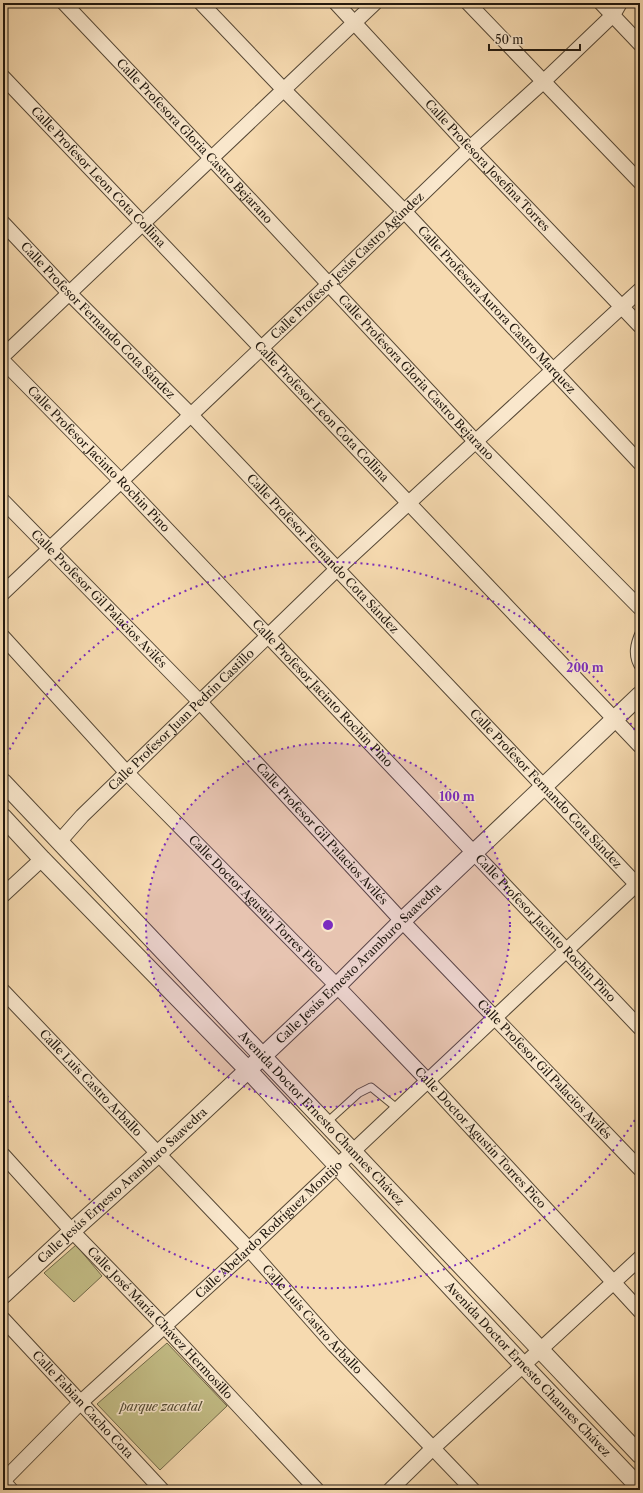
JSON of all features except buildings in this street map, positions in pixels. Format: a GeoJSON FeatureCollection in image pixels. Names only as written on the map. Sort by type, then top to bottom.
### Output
{"type":"FeatureCollection","features":[{"type":"Feature","properties":{"kind":"street","name":"Calle Profesora Gloria Castro Bejarano"},"geometry":{"type":"LineString","coordinates":[[64,3],[476,442],[640,608]]}},
{"type":"Feature","properties":{"kind":"street","name":"Calle Profesora Aurora Castro Marquez"},"geometry":{"type":"LineString","coordinates":[[201,3],[284,90],[404,211],[555,370],[640,463]]}},
{"type":"Feature","properties":{"kind":"street","name":"Calle Profesora Josefina Torres"},"geometry":{"type":"LineString","coordinates":[[336,3],[470,148],[640,326]]}},
{"type":"Feature","properties":{"kind":"street"},"geometry":{"type":"LineString","coordinates":[[3,356],[375,3]]}},
{"type":"Feature","properties":{"kind":"street"},"geometry":{"type":"LineString","coordinates":[[468,3],[640,182]]}},
{"type":"Feature","properties":{"kind":"street"},"geometry":{"type":"LineString","coordinates":[[601,3],[640,44]]}},
{"type":"Feature","properties":{"kind":"street","name":"Calle Profesor Jesús Castro Agúndez"},"geometry":{"type":"LineString","coordinates":[[3,594],[470,148],[544,82],[613,15],[620,3]]}},
{"type":"Feature","properties":{"kind":"street","name":"Calle Profesor Leon Cota Collina"},"geometry":{"type":"LineString","coordinates":[[3,77],[261,349],[615,718],[640,746]]}},
{"type":"Feature","properties":{"kind":"street","name":"Calle Profesor Fernando Cota Sández"},"geometry":{"type":"LineString","coordinates":[[3,223],[69,293],[191,415],[639,884]]}},
{"type":"Feature","properties":{"kind":"street","name":"Calle Profesor Juan Pedrin Castillo"},"geometry":{"type":"LineString","coordinates":[[59,842],[82,816],[337,569],[555,370],[640,290]]}},
{"type":"Feature","properties":{"kind":"street","name":"Calle Profesor Jacinto Rochin Pino"},"geometry":{"type":"LineString","coordinates":[[3,361],[121,481],[640,1028]]}},
{"type":"Feature","properties":{"kind":"street","name":"Calle Profesor Gil Palacios Avilés"},"geometry":{"type":"LineString","coordinates":[[3,501],[200,702],[402,921],[640,1169]]}},
{"type":"Feature","properties":{"kind":"street","name":"Calle Doctor Agustín Torres Pico"},"geometry":{"type":"LineString","coordinates":[[3,637],[127,773],[337,986],[428,1081],[640,1311]]}},
{"type":"Feature","properties":{"kind":"street","name":"Calle Jesús Ernesto Aramburo Saavedra"},"geometry":{"type":"LineString","coordinates":[[3,1295],[248,1070],[337,986],[474,852],[640,695]]}},
{"type":"Feature","properties":{"kind":"street","name":"Avenida Doctor Ernesto Channes Chávez"},"geometry":{"type":"LineString","coordinates":[[3,782],[640,1455]]}},
{"type":"Feature","properties":{"kind":"street","name":"Avenida Doctor Ernesto Channes Chávez"},"geometry":{"type":"LineString","coordinates":[[3,817],[42,860],[248,1070],[337,1167],[640,1488]]}},
{"type":"Feature","properties":{"kind":"street"},"geometry":{"type":"LineString","coordinates":[[3,895],[42,860]]}},
{"type":"Feature","properties":{"kind":"street","name":"Calle Abelardo Rodríguez Montijo"},"geometry":{"type":"LineString","coordinates":[[3,1481],[81,1402],[337,1167],[494,1018],[639,884]]}},
{"type":"Feature","properties":{"kind":"street","name":"Calle Luis Castro Arballo"},"geometry":{"type":"LineString","coordinates":[[3,991],[248,1249],[334,1345],[473,1490]]}},
{"type":"Feature","properties":{"kind":"street","name":"Calle José María Chávez Hermosillo"},"geometry":{"type":"LineString","coordinates":[[3,1155],[72,1231],[164,1326],[317,1490]]}},
{"type":"Feature","properties":{"kind":"street"},"geometry":{"type":"LineString","coordinates":[[390,1490],[433,1448],[612,1282],[640,1258]]}},
{"type":"Feature","properties":{"kind":"street","name":"Calle Fabian Cacho Cota"},"geometry":{"type":"LineString","coordinates":[[3,1319],[162,1490]]}},
{"type":"Feature","properties":{"kind":"street"},"geometry":{"type":"LineString","coordinates":[[3,1481],[11,1490]]}},
{"type":"Feature","properties":{"kind":"lane"},"geometry":{"type":"LineString","coordinates":[[640,631],[634,644],[635,662],[640,669]]}},
{"type":"Feature","properties":{"kind":"lane"},"geometry":{"type":"LineString","coordinates":[[326,1123],[358,1093],[371,1087],[398,1109]]}},
{"type":"Feature","properties":{"kind":"green space"},"geometry":{"type":"Polygon","coordinates":[[[76,1245],[102,1276],[74,1302],[44,1273],[76,1245]]]}},
{"type":"Feature","properties":{"kind":"green space","name":"parque zacatal"},"geometry":{"type":"Polygon","coordinates":[[[167,1343],[227,1406],[160,1470],[97,1404],[167,1343]]]}}]}
